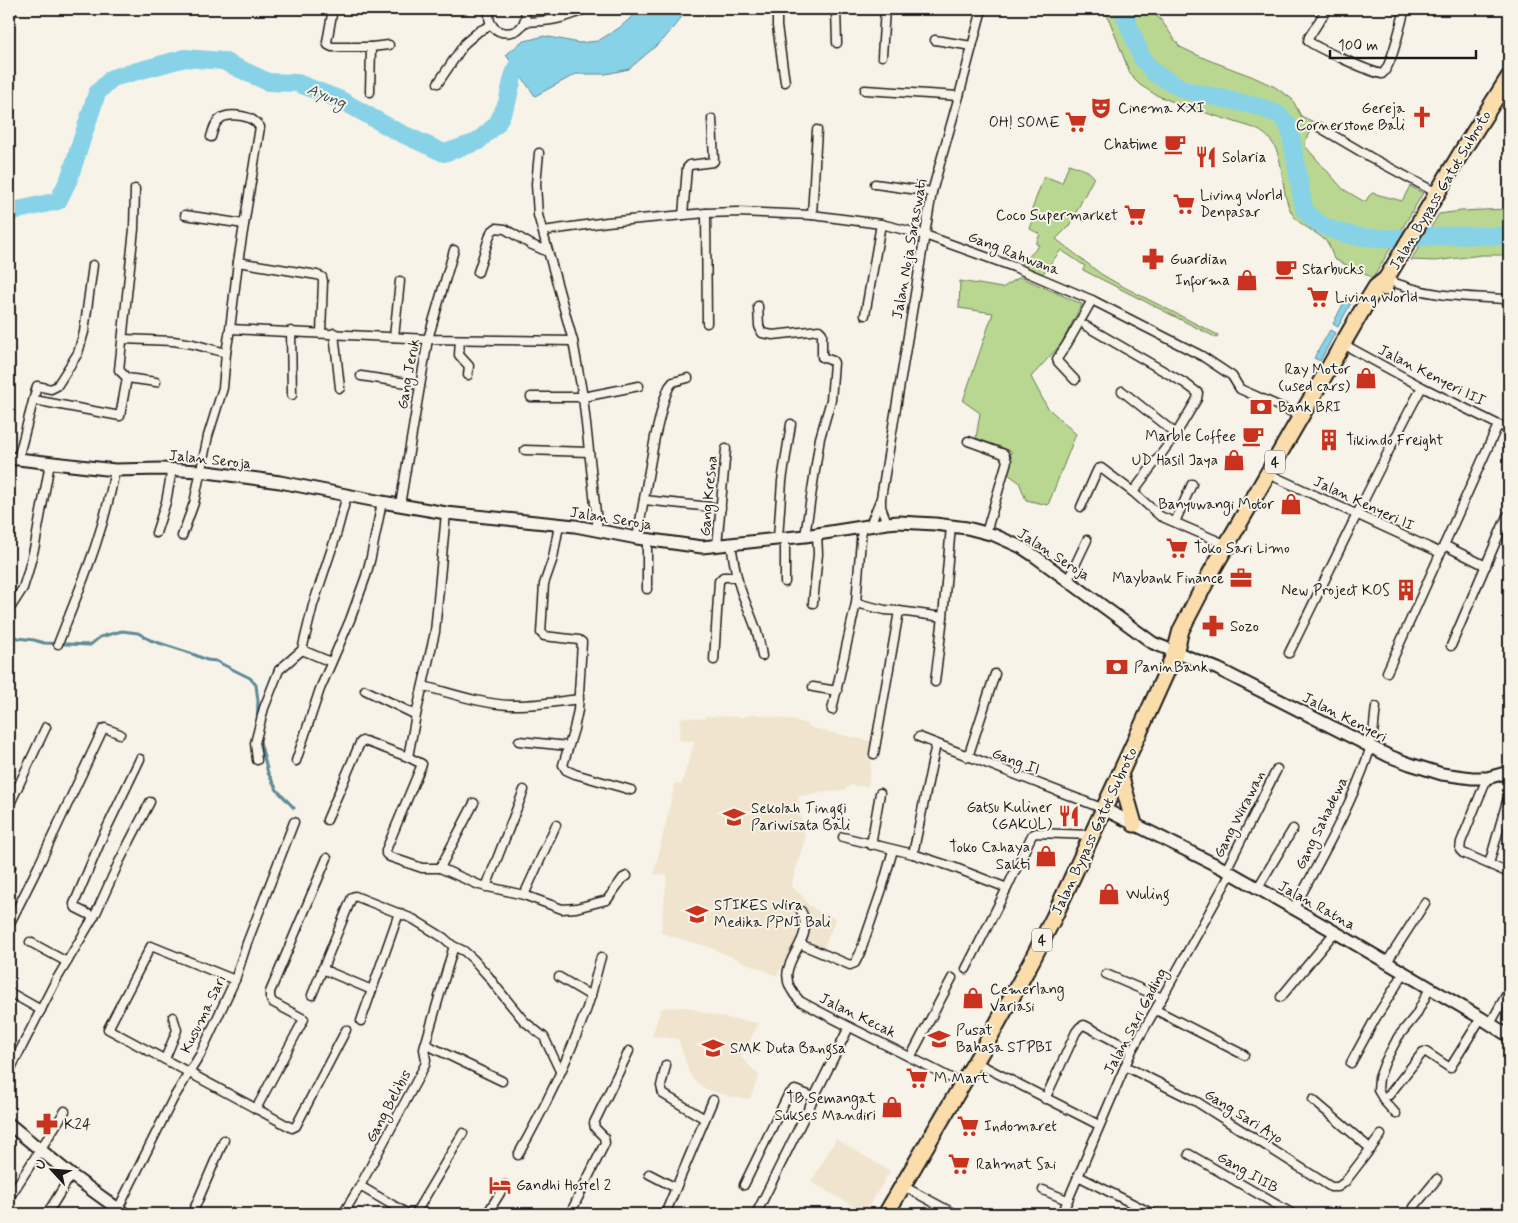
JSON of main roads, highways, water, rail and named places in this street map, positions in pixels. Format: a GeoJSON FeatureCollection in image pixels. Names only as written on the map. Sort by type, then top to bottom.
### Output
{"type":"FeatureCollection","features":[{"type":"Feature","properties":{"kind":"highway","name":"Jalan Bypass Gatot Subroto"},"geometry":{"type":"LineString","coordinates":[[886,1214],[962,1084],[980,1065],[1092,835],[1108,811],[1120,774],[1174,653],[1181,630],[1275,477],[1376,287],[1390,273],[1509,77]]}},
{"type":"Feature","properties":{"kind":"highway","name":"Jalan Bypass Gatot Subroto"},"geometry":{"type":"LineString","coordinates":[[1231,546],[1301,416],[1346,346]]}},
{"type":"Feature","properties":{"kind":"highway"},"geometry":{"type":"LineString","coordinates":[[1120,774],[1134,824]]}},
{"type":"Feature","properties":{"kind":"water"},"geometry":{"type":"Polygon","coordinates":[[[641,9],[688,9],[664,39],[629,69],[606,74],[576,74],[535,96],[506,55],[521,42],[544,36],[579,43],[598,41],[619,28],[641,9]]]}},
{"type":"Feature","properties":{"kind":"water"},"geometry":{"type":"Polygon","coordinates":[[[1345,300],[1351,303],[1338,327],[1333,324],[1345,300]]]}},
{"type":"Feature","properties":{"kind":"water"},"geometry":{"type":"Polygon","coordinates":[[[1330,330],[1335,333],[1320,361],[1314,358],[1330,330]]]}},
{"type":"Feature","properties":{"kind":"waterway"},"geometry":{"type":"LineString","coordinates":[[1122,9],[1142,58],[1154,73],[1185,90],[1260,107],[1279,115],[1286,122],[1290,130],[1304,209],[1316,221],[1331,230],[1369,238],[1509,236]]}},
{"type":"Feature","properties":{"kind":"waterway","name":"Ayung"},"geometry":{"type":"LineString","coordinates":[[9,212],[58,201],[69,179],[97,93],[112,78],[185,58],[223,61],[268,82],[297,83],[341,100],[394,130],[444,153],[477,142],[497,124],[507,103],[513,77],[522,53],[526,52]]}},
{"type":"Feature","properties":{"kind":"waterway"},"geometry":{"type":"LineString","coordinates":[[9,634],[18,638],[44,643],[90,645],[100,637],[122,631],[138,633],[150,640],[207,660],[216,661],[250,678],[256,685],[258,701],[257,724]]}},
{"type":"Feature","properties":{"kind":"waterway"},"geometry":{"type":"LineString","coordinates":[[259,737],[268,773],[277,790],[294,808]]}},
{"type":"Feature","properties":{"kind":"place","name":"Cinema XXI"},"geometry":{"type":"Point","coordinates":[1101,108]}},
{"type":"Feature","properties":{"kind":"place","name":"Gereja Cornerstone Bali"},"geometry":{"type":"Point","coordinates":[1422,117]}},
{"type":"Feature","properties":{"kind":"place","name":"OH! SOME"},"geometry":{"type":"Point","coordinates":[1076,122]}},
{"type":"Feature","properties":{"kind":"place","name":"Chatime"},"geometry":{"type":"Point","coordinates":[1175,144]}},
{"type":"Feature","properties":{"kind":"place","name":"Solaria"},"geometry":{"type":"Point","coordinates":[1206,157]}},
{"type":"Feature","properties":{"kind":"place","name":"Living World Denpasar"},"geometry":{"type":"Point","coordinates":[1184,204]}},
{"type":"Feature","properties":{"kind":"place","name":"Coco Supermarket"},"geometry":{"type":"Point","coordinates":[1135,215]}},
{"type":"Feature","properties":{"kind":"place","name":"Guardian"},"geometry":{"type":"Point","coordinates":[1153,259]}},
{"type":"Feature","properties":{"kind":"place","name":"Starbucks"},"geometry":{"type":"Point","coordinates":[1286,269]}},
{"type":"Feature","properties":{"kind":"place","name":"Informa"},"geometry":{"type":"Point","coordinates":[1247,280]}},
{"type":"Feature","properties":{"kind":"place","name":"Living World"},"geometry":{"type":"Point","coordinates":[1318,297]}},
{"type":"Feature","properties":{"kind":"place","name":"Ray Motor (used cars)"},"geometry":{"type":"Point","coordinates":[1366,378]}},
{"type":"Feature","properties":{"kind":"place","name":"Bank BRI"},"geometry":{"type":"Point","coordinates":[1261,407]}},
{"type":"Feature","properties":{"kind":"place","name":"Marble Coffee"},"geometry":{"type":"Point","coordinates":[1253,436]}},
{"type":"Feature","properties":{"kind":"place","name":"Tikindo Freight"},"geometry":{"type":"Point","coordinates":[1329,440]}},
{"type":"Feature","properties":{"kind":"place","name":"UD Hasil Jaya"},"geometry":{"type":"Point","coordinates":[1234,460]}},
{"type":"Feature","properties":{"kind":"place","name":"Banyuwangi Motor"},"geometry":{"type":"Point","coordinates":[1291,504]}},
{"type":"Feature","properties":{"kind":"place","name":"Toko Sari Limo"},"geometry":{"type":"Point","coordinates":[1177,548]}},
{"type":"Feature","properties":{"kind":"place","name":"Maybank Finance"},"geometry":{"type":"Point","coordinates":[1241,578]}},
{"type":"Feature","properties":{"kind":"place","name":"New Project KOS"},"geometry":{"type":"Point","coordinates":[1406,590]}},
{"type":"Feature","properties":{"kind":"place","name":"Sozo"},"geometry":{"type":"Point","coordinates":[1213,626]}},
{"type":"Feature","properties":{"kind":"place","name":"PaninBank"},"geometry":{"type":"Point","coordinates":[1117,667]}},
{"type":"Feature","properties":{"kind":"place","name":"Gatsu Kuliner (GAKUL)"},"geometry":{"type":"Point","coordinates":[1069,816]}},
{"type":"Feature","properties":{"kind":"place","name":"Sekolah Tinggi Pariwisata Bali"},"geometry":{"type":"Point","coordinates":[734,817]}},
{"type":"Feature","properties":{"kind":"place","name":"Toko Cahaya Sakti"},"geometry":{"type":"Point","coordinates":[1046,856]}},
{"type":"Feature","properties":{"kind":"place","name":"Wuling"},"geometry":{"type":"Point","coordinates":[1109,894]}},
{"type":"Feature","properties":{"kind":"place","name":"STIKES Wira Medika PPNI Bali"},"geometry":{"type":"Point","coordinates":[697,914]}},
{"type":"Feature","properties":{"kind":"place","name":"Cemerlang Variasi"},"geometry":{"type":"Point","coordinates":[973,998]}},
{"type":"Feature","properties":{"kind":"place","name":"Pusat Bahasa STPBI"},"geometry":{"type":"Point","coordinates":[939,1039]}},
{"type":"Feature","properties":{"kind":"place","name":"SMK Duta Bangsa"},"geometry":{"type":"Point","coordinates":[713,1048]}},
{"type":"Feature","properties":{"kind":"place","name":"M Mart"},"geometry":{"type":"Point","coordinates":[917,1078]}},
{"type":"Feature","properties":{"kind":"place","name":"TB Semangat Sukses Mandiri"},"geometry":{"type":"Point","coordinates":[892,1107]}},
{"type":"Feature","properties":{"kind":"place","name":"K24"},"geometry":{"type":"Point","coordinates":[47,1124]}},
{"type":"Feature","properties":{"kind":"place","name":"Indomaret"},"geometry":{"type":"Point","coordinates":[968,1126]}},
{"type":"Feature","properties":{"kind":"place","name":"Rahmat Sai"},"geometry":{"type":"Point","coordinates":[959,1164]}},
{"type":"Feature","properties":{"kind":"place","name":"Gandhi Hostel 2"},"geometry":{"type":"Point","coordinates":[500,1185]}}]}
